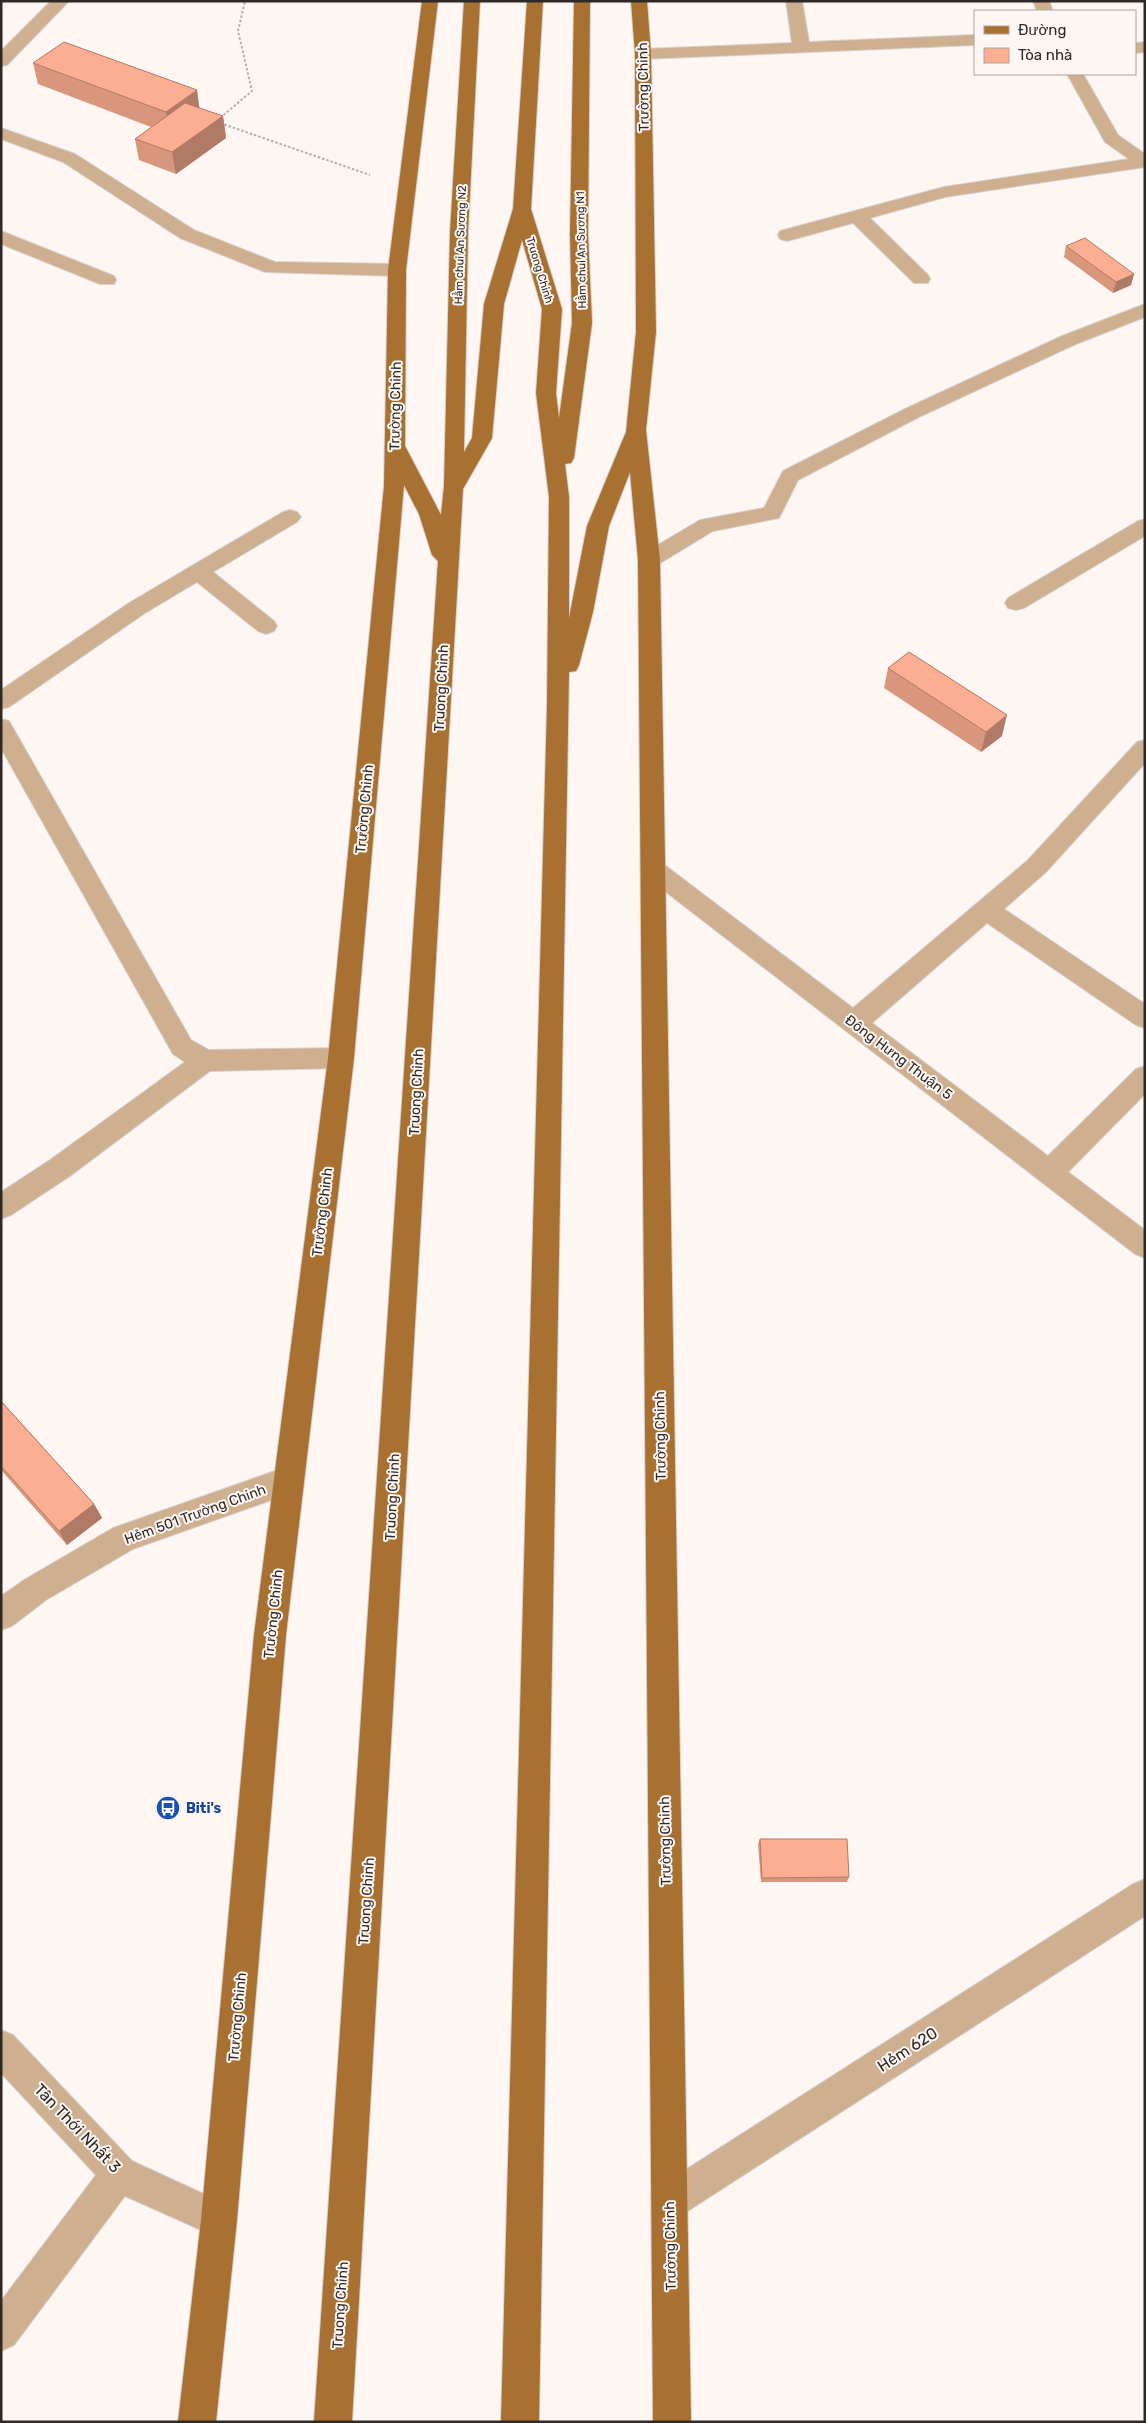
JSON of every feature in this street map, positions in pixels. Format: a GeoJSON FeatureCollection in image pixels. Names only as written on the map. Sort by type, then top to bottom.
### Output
{"type":"FeatureCollection","features":[{"type":"Feature","properties":{"kind":"main road","name":"Trường Chinh"},"geometry":{"type":"LineString","coordinates":[[197,2422],[219,2220],[270,1635],[341,1058],[394,486],[396,270],[430,1]]}},
{"type":"Feature","properties":{"kind":"main road","name":"Hầm chui An Sương N2"},"geometry":{"type":"LineString","coordinates":[[453,489],[459,232],[472,1]]}},
{"type":"Feature","properties":{"kind":"main road"},"geometry":{"type":"LineString","coordinates":[[522,209],[535,1]]}},
{"type":"Feature","properties":{"kind":"main road","name":"Hầm chui An Sương N1"},"geometry":{"type":"LineString","coordinates":[[559,497],[582,323],[579,234],[582,1]]}},
{"type":"Feature","properties":{"kind":"main road","name":"Trường Chinh"},"geometry":{"type":"LineString","coordinates":[[639,1],[643,54],[646,332],[636,430],[649,560],[672,2422]]}},
{"type":"Feature","properties":{"kind":"main road","name":"Truong Chinh"},"geometry":{"type":"LineString","coordinates":[[333,2422],[453,489],[482,438],[494,304],[522,209]]}},
{"type":"Feature","properties":{"kind":"main road","name":"Truong Chinh"},"geometry":{"type":"LineString","coordinates":[[520,2422],[558,705],[559,497],[546,393],[552,309],[522,209]]}},
{"type":"Feature","properties":{"kind":"main road","name":"Truong Chinh"},"geometry":{"type":"LineString","coordinates":[[558,705],[582,612],[598,526],[636,430]]}},
{"type":"Feature","properties":{"kind":"main road","name":"Truong Chinh"},"geometry":{"type":"LineString","coordinates":[[395,444],[430,514],[448,571]]}},
{"type":"Feature","properties":{"kind":"street"},"geometry":{"type":"LineString","coordinates":[[1,61],[61,1]]}},
{"type":"Feature","properties":{"kind":"street"},"geometry":{"type":"LineString","coordinates":[[794,1],[801,47]]}},
{"type":"Feature","properties":{"kind":"street"},"geometry":{"type":"LineString","coordinates":[[643,54],[974,40]]}},
{"type":"Feature","properties":{"kind":"street"},"geometry":{"type":"LineString","coordinates":[[1076,75],[1111,138],[1144,162]]}},
{"type":"Feature","properties":{"kind":"street"},"geometry":{"type":"LineString","coordinates":[[1,133],[68,158],[187,234],[272,268],[396,270]]}},
{"type":"Feature","properties":{"kind":"street"},"geometry":{"type":"LineString","coordinates":[[787,234],[944,192],[1144,162]]}},
{"type":"Feature","properties":{"kind":"street"},"geometry":{"type":"LineString","coordinates":[[857,216],[921,279]]}},
{"type":"Feature","properties":{"kind":"street"},"geometry":{"type":"LineString","coordinates":[[1,237],[107,280]]}},
{"type":"Feature","properties":{"kind":"street"},"geometry":{"type":"LineString","coordinates":[[649,560],[707,525],[772,513],[790,476],[912,413],[1069,340],[1145,310]]}},
{"type":"Feature","properties":{"kind":"street"},"geometry":{"type":"LineString","coordinates":[[1,701],[137,608],[290,517]]}},
{"type":"Feature","properties":{"kind":"street"},"geometry":{"type":"LineString","coordinates":[[1016,603],[1145,526]]}},
{"type":"Feature","properties":{"kind":"street"},"geometry":{"type":"LineString","coordinates":[[198,571],[266,626]]}},
{"type":"Feature","properties":{"kind":"street"},"geometry":{"type":"LineString","coordinates":[[3,733],[182,1047],[205,1061],[341,1058]]}},
{"type":"Feature","properties":{"kind":"street"},"geometry":{"type":"LineString","coordinates":[[854,1023],[1037,866],[1145,748]]}},
{"type":"Feature","properties":{"kind":"street","name":"Đông Hưng Thuận 5"},"geometry":{"type":"LineString","coordinates":[[653,869],[1145,1246]]}},
{"type":"Feature","properties":{"kind":"street"},"geometry":{"type":"LineString","coordinates":[[986,910],[1145,1018]]}},
{"type":"Feature","properties":{"kind":"street"},"geometry":{"type":"LineString","coordinates":[[1,1207],[60,1168],[205,1061]]}},
{"type":"Feature","properties":{"kind":"street"},"geometry":{"type":"LineString","coordinates":[[1050,1172],[1145,1077]]}},
{"type":"Feature","properties":{"kind":"street","name":"Hẻm 501 Trường Chinh"},"geometry":{"type":"LineString","coordinates":[[1,1615],[35,1590],[124,1538],[289,1480]]}},
{"type":"Feature","properties":{"kind":"street","name":"Hẻm 620"},"geometry":{"type":"LineString","coordinates":[[670,2201],[1145,1896]]}},
{"type":"Feature","properties":{"kind":"street","name":"Tân Thới Nhất 3"},"geometry":{"type":"LineString","coordinates":[[1,2047],[119,2174],[219,2220]]}},
{"type":"Feature","properties":{"kind":"street"},"geometry":{"type":"LineString","coordinates":[[1,2332],[119,2174]]}},
{"type":"Feature","properties":{"kind":"path"},"geometry":{"type":"LineString","coordinates":[[245,1],[238,31],[252,91],[216,121],[406,188]]}},
{"type":"Feature","properties":{"kind":"building"},"geometry":{"type":"Polygon","coordinates":[[[64,42],[197,90],[166,112],[33,63],[64,42]]]}},
{"type":"Feature","properties":{"kind":"building"},"geometry":{"type":"Polygon","coordinates":[[[185,103],[223,116],[172,152],[135,139],[185,103]]]}},
{"type":"Feature","properties":{"kind":"building"},"geometry":{"type":"Polygon","coordinates":[[[1085,238],[1134,274],[1116,282],[1066,246],[1085,238]]]}},
{"type":"Feature","properties":{"kind":"building"},"geometry":{"type":"Polygon","coordinates":[[[909,652],[1007,715],[986,732],[888,668],[909,652]]]}},
{"type":"Feature","properties":{"kind":"building"},"geometry":{"type":"Polygon","coordinates":[[[1,1401],[94,1504],[59,1531],[1,1466],[1,1401]]]}},
{"type":"Feature","properties":{"kind":"building"},"geometry":{"type":"Polygon","coordinates":[[[760,1839],[847,1839],[849,1877],[762,1878],[760,1839]]]}},
{"type":"Feature","properties":{"kind":"place","name":"Biti's"},"geometry":{"type":"Point","coordinates":[168,1808]}}]}
